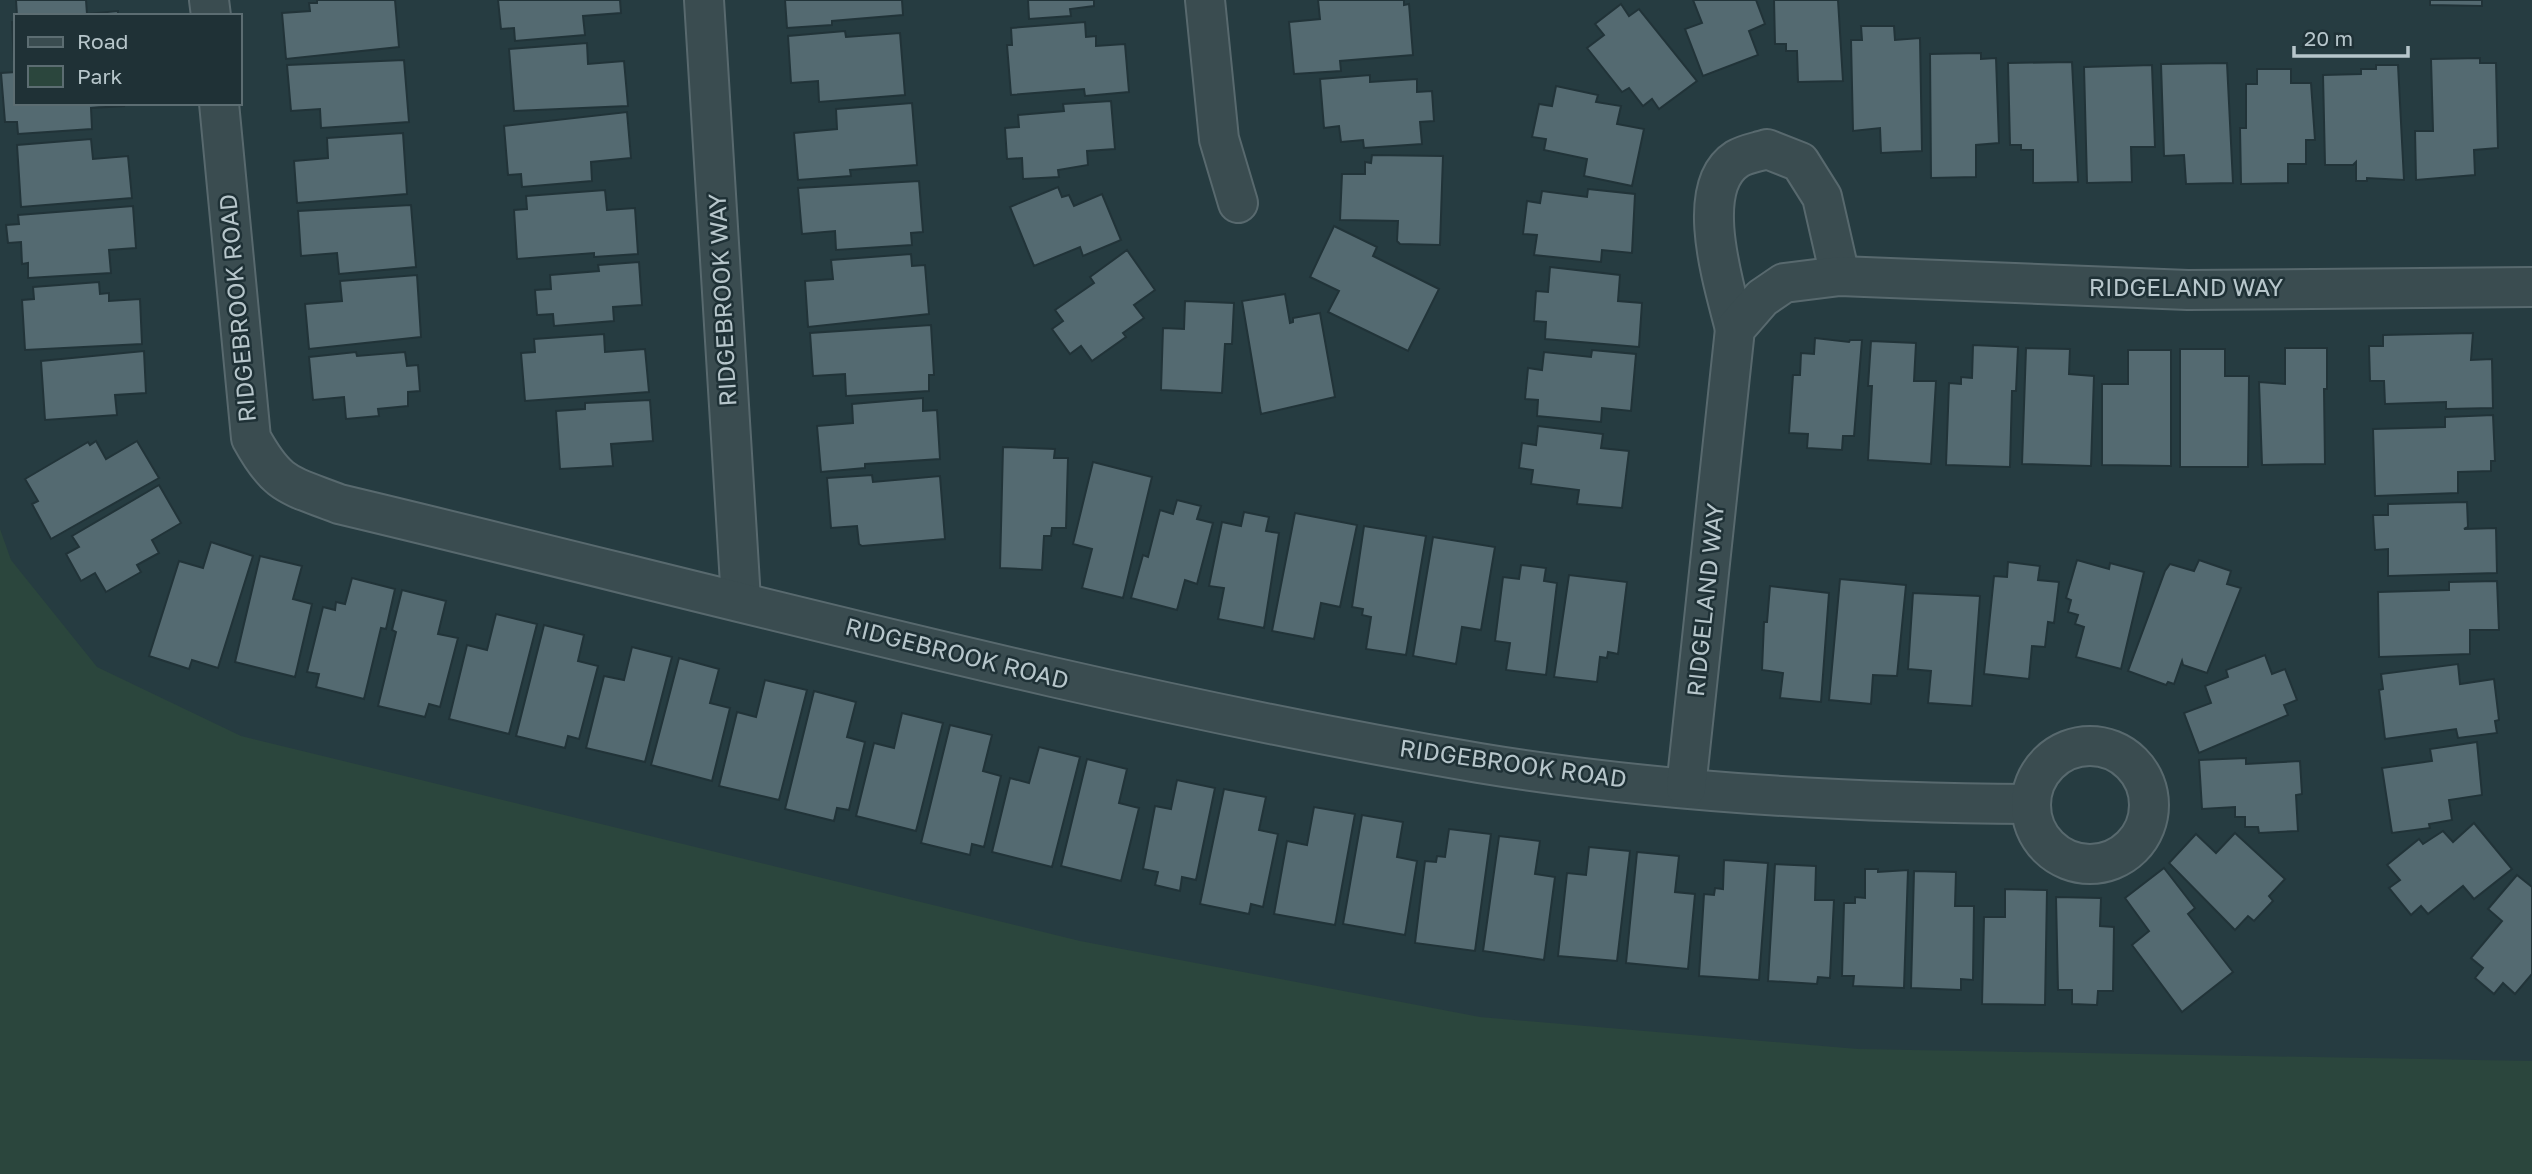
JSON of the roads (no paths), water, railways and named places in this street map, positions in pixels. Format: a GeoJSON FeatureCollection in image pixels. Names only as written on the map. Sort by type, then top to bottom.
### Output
{"type":"FeatureCollection","features":[{"type":"Feature","properties":{"kind":"street","name":"RIDGEBROOK WAY"},"geometry":{"type":"LineString","coordinates":[[704,0],[741,600]]}},
{"type":"Feature","properties":{"kind":"street"},"geometry":{"type":"LineString","coordinates":[[1205,0],[1219,139],[1238,203]]}},
{"type":"Feature","properties":{"kind":"street","name":"RIDGEBROOK ROAD"},"geometry":{"type":"LineString","coordinates":[[219,105],[251,438],[268,468],[283,482],[339,504],[1154,701],[1482,763],[1686,788],[1871,803],[2031,804]]}},
{"type":"Feature","properties":{"kind":"street","name":"RIDGELAND WAY"},"geometry":{"type":"LineString","coordinates":[[1686,788],[1735,328],[1716,256],[1714,219],[1719,183],[1736,160],[1767,149],[1800,162],[1822,197],[1840,276]]}},
{"type":"Feature","properties":{"kind":"street","name":"RIDGELAND WAY"},"geometry":{"type":"LineString","coordinates":[[1735,328],[1762,298],[1784,283],[1840,276],[2188,290],[2532,287]]}}]}
